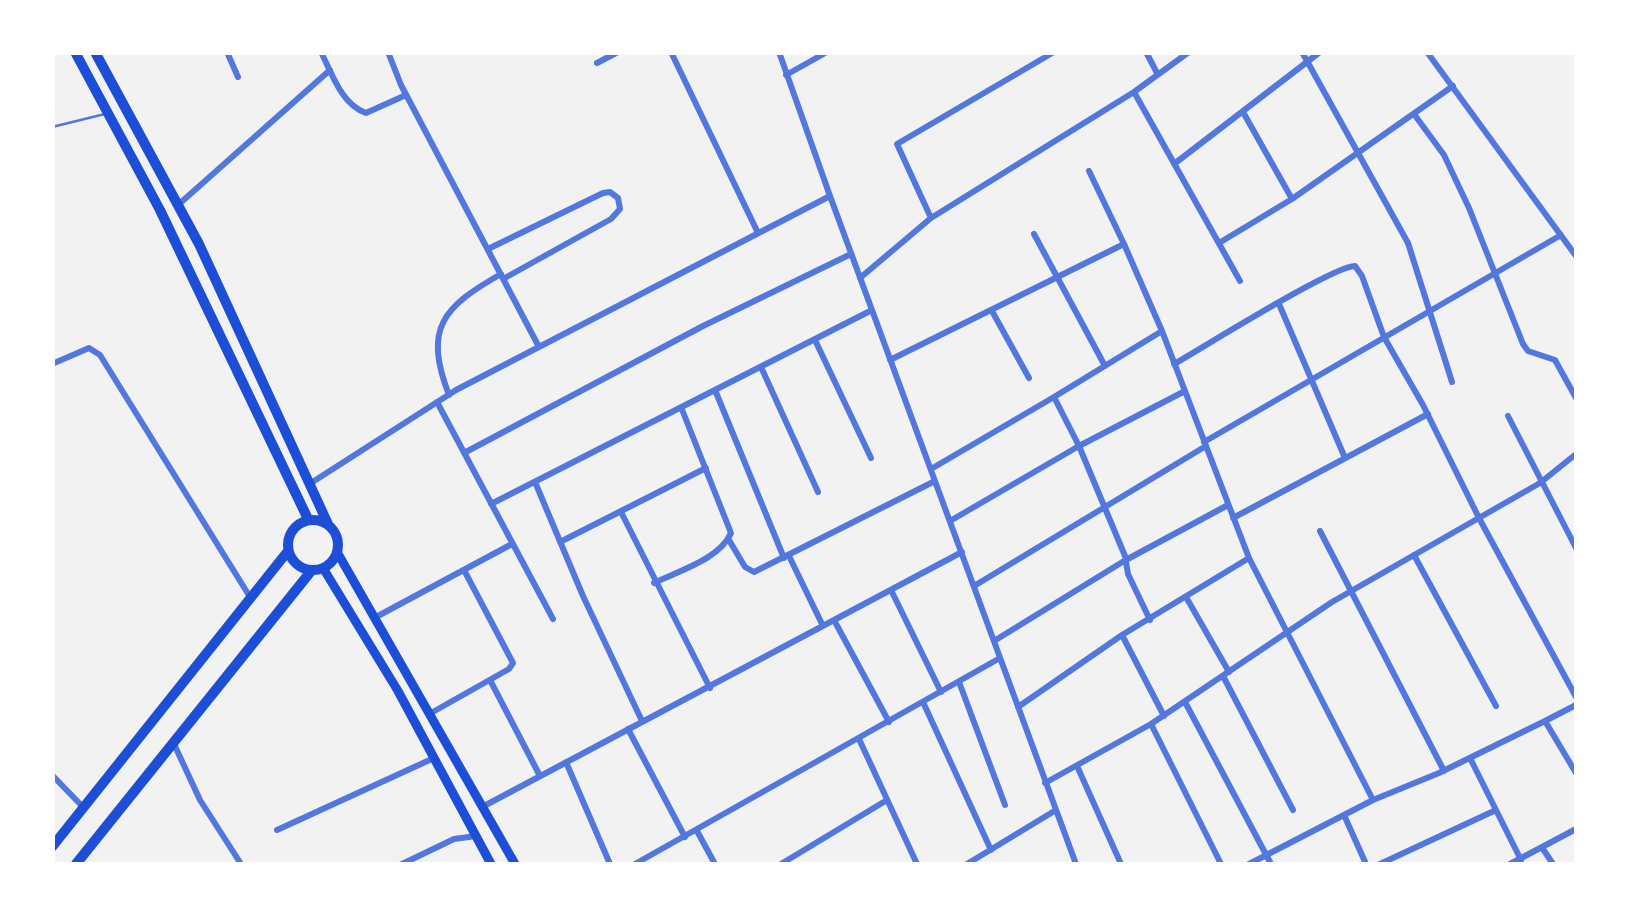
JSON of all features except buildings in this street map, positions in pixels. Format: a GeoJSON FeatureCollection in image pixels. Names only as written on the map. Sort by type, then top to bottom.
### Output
{"type":"FeatureCollection","features":[{"type":"Feature","properties":{"kind":"highway"},"geometry":{"type":"LineString","coordinates":[[75,52],[160,210],[308,519]]}},
{"type":"Feature","properties":{"kind":"highway"},"geometry":{"type":"LineString","coordinates":[[76,864],[317,569],[338,552],[335,531],[328,524],[178,205],[95,52]]}},
{"type":"Feature","properties":{"kind":"highway"},"geometry":{"type":"LineString","coordinates":[[52,848],[288,551],[291,531],[308,519],[328,524]]}},
{"type":"Feature","properties":{"kind":"highway"},"geometry":{"type":"LineString","coordinates":[[288,551],[293,561],[317,569]]}},
{"type":"Feature","properties":{"kind":"main road"},"geometry":{"type":"LineString","coordinates":[[338,552],[515,864]]}},
{"type":"Feature","properties":{"kind":"main road"},"geometry":{"type":"LineString","coordinates":[[317,569],[398,691],[491,864]]}},
{"type":"Feature","properties":{"kind":"street"},"geometry":{"type":"LineString","coordinates":[[227,52],[238,77]]}},
{"type":"Feature","properties":{"kind":"street"},"geometry":{"type":"LineString","coordinates":[[320,52],[356,110],[366,113],[406,96]]}},
{"type":"Feature","properties":{"kind":"street"},"geometry":{"type":"LineString","coordinates":[[388,52],[406,96],[540,347]]}},
{"type":"Feature","properties":{"kind":"street"},"geometry":{"type":"LineString","coordinates":[[597,63],[618,52]]}},
{"type":"Feature","properties":{"kind":"street"},"geometry":{"type":"LineString","coordinates":[[671,52],[758,234]]}},
{"type":"Feature","properties":{"kind":"street"},"geometry":{"type":"LineString","coordinates":[[779,52],[1076,864]]}},
{"type":"Feature","properties":{"kind":"street"},"geometry":{"type":"LineString","coordinates":[[786,75],[827,52]]}},
{"type":"Feature","properties":{"kind":"street"},"geometry":{"type":"LineString","coordinates":[[931,218],[897,144],[1054,52]]}},
{"type":"Feature","properties":{"kind":"street"},"geometry":{"type":"LineString","coordinates":[[1146,52],[1158,74]]}},
{"type":"Feature","properties":{"kind":"street"},"geometry":{"type":"LineString","coordinates":[[860,278],[931,218],[1134,92],[1189,52]]}},
{"type":"Feature","properties":{"kind":"street"},"geometry":{"type":"LineString","coordinates":[[1302,52],[1408,243],[1452,382]]}},
{"type":"Feature","properties":{"kind":"street"},"geometry":{"type":"LineString","coordinates":[[1174,164],[1320,52]]}},
{"type":"Feature","properties":{"kind":"street"},"geometry":{"type":"LineString","coordinates":[[1427,52],[1576,256]]}},
{"type":"Feature","properties":{"kind":"street"},"geometry":{"type":"LineString","coordinates":[[178,205],[330,70]]}},
{"type":"Feature","properties":{"kind":"street"},"geometry":{"type":"LineString","coordinates":[[1219,244],[1453,86]]}},
{"type":"Feature","properties":{"kind":"street"},"geometry":{"type":"LineString","coordinates":[[1134,92],[1240,280]]}},
{"type":"Feature","properties":{"kind":"street"},"geometry":{"type":"LineString","coordinates":[[1243,112],[1292,198]]}},
{"type":"Feature","properties":{"kind":"street"},"geometry":{"type":"LineString","coordinates":[[1414,114],[1444,155],[1523,344],[1528,351],[1556,360],[1576,398]]}},
{"type":"Feature","properties":{"kind":"street"},"geometry":{"type":"LineString","coordinates":[[1089,171],[1162,332],[1249,558],[1373,800]]}},
{"type":"Feature","properties":{"kind":"street"},"geometry":{"type":"LineString","coordinates":[[449,394],[438,366],[439,329],[454,306],[470,292],[604,224],[620,209],[618,198],[603,192],[488,249]]}},
{"type":"Feature","properties":{"kind":"street"},"geometry":{"type":"LineString","coordinates":[[310,484],[449,394],[830,196]]}},
{"type":"Feature","properties":{"kind":"street"},"geometry":{"type":"LineString","coordinates":[[1034,234],[1105,366]]}},
{"type":"Feature","properties":{"kind":"street"},"geometry":{"type":"LineString","coordinates":[[974,586],[1311,379],[1561,235]]}},
{"type":"Feature","properties":{"kind":"street"},"geometry":{"type":"LineString","coordinates":[[890,360],[1124,244]]}},
{"type":"Feature","properties":{"kind":"street"},"geometry":{"type":"LineString","coordinates":[[464,453],[703,326],[851,254]]}},
{"type":"Feature","properties":{"kind":"street"},"geometry":{"type":"LineString","coordinates":[[1174,364],[1351,265],[1362,276],[1384,337],[1576,697]]}},
{"type":"Feature","properties":{"kind":"street"},"geometry":{"type":"LineString","coordinates":[[1279,304],[1345,458]]}},
{"type":"Feature","properties":{"kind":"street"},"geometry":{"type":"LineString","coordinates":[[491,504],[872,310]]}},
{"type":"Feature","properties":{"kind":"street"},"geometry":{"type":"LineString","coordinates":[[992,311],[1030,378]]}},
{"type":"Feature","properties":{"kind":"street"},"geometry":{"type":"LineString","coordinates":[[931,469],[1162,332]]}},
{"type":"Feature","properties":{"kind":"street"},"geometry":{"type":"LineString","coordinates":[[814,340],[871,458]]}},
{"type":"Feature","properties":{"kind":"street"},"geometry":{"type":"LineString","coordinates":[[52,364],[90,348],[100,354],[251,598]]}},
{"type":"Feature","properties":{"kind":"street"},"geometry":{"type":"LineString","coordinates":[[761,367],[818,492]]}},
{"type":"Feature","properties":{"kind":"street"},"geometry":{"type":"LineString","coordinates":[[715,390],[786,557],[824,626]]}},
{"type":"Feature","properties":{"kind":"street"},"geometry":{"type":"LineString","coordinates":[[950,522],[1080,446],[1185,391]]}},
{"type":"Feature","properties":{"kind":"street"},"geometry":{"type":"LineString","coordinates":[[1054,396],[1080,446],[1150,620]]}},
{"type":"Feature","properties":{"kind":"street"},"geometry":{"type":"LineString","coordinates":[[437,402],[552,619]]}},
{"type":"Feature","properties":{"kind":"street"},"geometry":{"type":"LineString","coordinates":[[681,407],[730,525],[729,540],[750,571],[786,557],[935,480]]}},
{"type":"Feature","properties":{"kind":"street"},"geometry":{"type":"LineString","coordinates":[[1233,518],[1428,414]]}},
{"type":"Feature","properties":{"kind":"street"},"geometry":{"type":"LineString","coordinates":[[1508,416],[1576,548]]}},
{"type":"Feature","properties":{"kind":"street"},"geometry":{"type":"LineString","coordinates":[[1045,784],[1152,724],[1351,591],[1540,482],[1576,454]]}},
{"type":"Feature","properties":{"kind":"street"},"geometry":{"type":"LineString","coordinates":[[560,542],[706,468]]}},
{"type":"Feature","properties":{"kind":"street"},"geometry":{"type":"LineString","coordinates":[[535,482],[642,722]]}},
{"type":"Feature","properties":{"kind":"street"},"geometry":{"type":"LineString","coordinates":[[994,641],[1124,561],[1228,506]]}},
{"type":"Feature","properties":{"kind":"street"},"geometry":{"type":"LineString","coordinates":[[621,512],[710,688]]}},
{"type":"Feature","properties":{"kind":"street"},"geometry":{"type":"LineString","coordinates":[[1320,531],[1444,771]]}},
{"type":"Feature","properties":{"kind":"street"},"geometry":{"type":"LineString","coordinates":[[654,583],[710,555],[729,540]]}},
{"type":"Feature","properties":{"kind":"street"},"geometry":{"type":"LineString","coordinates":[[376,618],[512,544]]}},
{"type":"Feature","properties":{"kind":"street"},"geometry":{"type":"LineString","coordinates":[[484,806],[962,552]]}},
{"type":"Feature","properties":{"kind":"street"},"geometry":{"type":"LineString","coordinates":[[1414,555],[1496,706]]}},
{"type":"Feature","properties":{"kind":"street"},"geometry":{"type":"LineString","coordinates":[[1018,708],[1122,636],[1249,558]]}},
{"type":"Feature","properties":{"kind":"street"},"geometry":{"type":"LineString","coordinates":[[431,714],[509,670],[512,658],[464,570]]}},
{"type":"Feature","properties":{"kind":"street"},"geometry":{"type":"LineString","coordinates":[[890,590],[940,692]]}},
{"type":"Feature","properties":{"kind":"street"},"geometry":{"type":"LineString","coordinates":[[1186,597],[1293,810]]}},
{"type":"Feature","properties":{"kind":"street"},"geometry":{"type":"LineString","coordinates":[[834,620],[889,722]]}},
{"type":"Feature","properties":{"kind":"street"},"geometry":{"type":"LineString","coordinates":[[1122,636],[1164,716]]}},
{"type":"Feature","properties":{"kind":"street"},"geometry":{"type":"LineString","coordinates":[[636,864],[1000,658]]}},
{"type":"Feature","properties":{"kind":"street"},"geometry":{"type":"LineString","coordinates":[[490,680],[540,776]]}},
{"type":"Feature","properties":{"kind":"street"},"geometry":{"type":"LineString","coordinates":[[959,682],[1005,805]]}},
{"type":"Feature","properties":{"kind":"street"},"geometry":{"type":"LineString","coordinates":[[924,702],[991,850]]}},
{"type":"Feature","properties":{"kind":"street"},"geometry":{"type":"LineString","coordinates":[[1184,702],[1270,864]]}},
{"type":"Feature","properties":{"kind":"street"},"geometry":{"type":"LineString","coordinates":[[1249,864],[1373,800],[1444,771],[1576,705]]}},
{"type":"Feature","properties":{"kind":"street"},"geometry":{"type":"LineString","coordinates":[[1545,721],[1576,773]]}},
{"type":"Feature","properties":{"kind":"street"},"geometry":{"type":"LineString","coordinates":[[1152,724],[1221,864]]}},
{"type":"Feature","properties":{"kind":"street"},"geometry":{"type":"LineString","coordinates":[[628,729],[686,837]]}},
{"type":"Feature","properties":{"kind":"street"},"geometry":{"type":"LineString","coordinates":[[859,740],[918,864]]}},
{"type":"Feature","properties":{"kind":"street"},"geometry":{"type":"LineString","coordinates":[[174,744],[200,800],[240,864]]}},
{"type":"Feature","properties":{"kind":"street"},"geometry":{"type":"LineString","coordinates":[[277,830],[434,758]]}},
{"type":"Feature","properties":{"kind":"street"},"geometry":{"type":"LineString","coordinates":[[1470,758],[1521,860]]}},
{"type":"Feature","properties":{"kind":"street"},"geometry":{"type":"LineString","coordinates":[[566,762],[610,864]]}},
{"type":"Feature","properties":{"kind":"street"},"geometry":{"type":"LineString","coordinates":[[1076,766],[1121,864]]}},
{"type":"Feature","properties":{"kind":"street"},"geometry":{"type":"LineString","coordinates":[[52,776],[84,807]]}},
{"type":"Feature","properties":{"kind":"street"},"geometry":{"type":"LineString","coordinates":[[782,864],[888,800]]}},
{"type":"Feature","properties":{"kind":"street"},"geometry":{"type":"LineString","coordinates":[[966,864],[1056,810]]}},
{"type":"Feature","properties":{"kind":"street"},"geometry":{"type":"LineString","coordinates":[[1380,864],[1496,810]]}},
{"type":"Feature","properties":{"kind":"street"},"geometry":{"type":"LineString","coordinates":[[1344,815],[1366,864]]}},
{"type":"Feature","properties":{"kind":"street"},"geometry":{"type":"LineString","coordinates":[[1510,864],[1576,829]]}},
{"type":"Feature","properties":{"kind":"street"},"geometry":{"type":"LineString","coordinates":[[696,831],[714,864]]}},
{"type":"Feature","properties":{"kind":"street"},"geometry":{"type":"LineString","coordinates":[[402,864],[454,839],[476,836]]}},
{"type":"Feature","properties":{"kind":"street"},"geometry":{"type":"LineString","coordinates":[[1542,848],[1553,864]]}},
{"type":"Feature","properties":{"kind":"lane"},"geometry":{"type":"LineString","coordinates":[[52,127],[106,114]]}}]}
